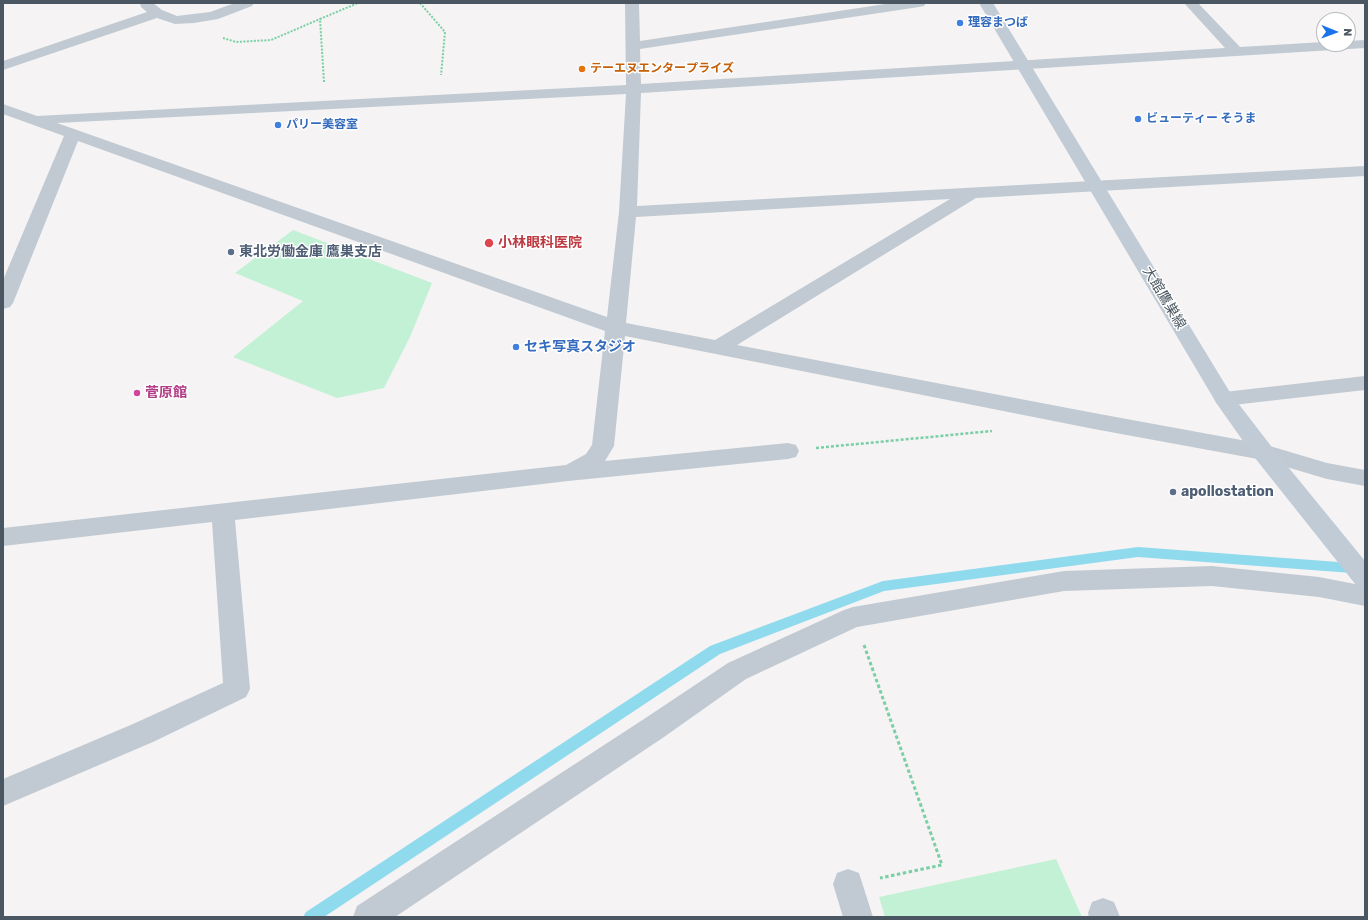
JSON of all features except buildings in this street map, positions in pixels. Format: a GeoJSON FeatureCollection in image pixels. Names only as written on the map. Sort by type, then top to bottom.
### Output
{"type":"FeatureCollection","features":[{"type":"Feature","properties":{"kind":"main road","name":"大館鷹巣線"},"geometry":{"type":"LineString","coordinates":[[986,3],[1224,399],[1263,452],[1346,552],[1365,578]]}},
{"type":"Feature","properties":{"kind":"street"},"geometry":{"type":"LineString","coordinates":[[145,3],[158,12],[175,20],[213,16],[247,3]]}},
{"type":"Feature","properties":{"kind":"street"},"geometry":{"type":"LineString","coordinates":[[568,473],[594,460],[603,446],[617,328],[628,212],[634,88],[632,3]]}},
{"type":"Feature","properties":{"kind":"street"},"geometry":{"type":"LineString","coordinates":[[633,46],[919,3]]}},
{"type":"Feature","properties":{"kind":"street"},"geometry":{"type":"LineString","coordinates":[[1191,3],[1235,51]]}},
{"type":"Feature","properties":{"kind":"street"},"geometry":{"type":"LineString","coordinates":[[3,66],[158,12]]}},
{"type":"Feature","properties":{"kind":"street"},"geometry":{"type":"LineString","coordinates":[[3,121],[634,88],[1365,44]]}},
{"type":"Feature","properties":{"kind":"street"},"geometry":{"type":"LineString","coordinates":[[3,109],[617,328],[1263,452],[1327,471],[1365,478]]}},
{"type":"Feature","properties":{"kind":"street"},"geometry":{"type":"LineString","coordinates":[[3,303],[73,133]]}},
{"type":"Feature","properties":{"kind":"street"},"geometry":{"type":"LineString","coordinates":[[628,212],[1365,171]]}},
{"type":"Feature","properties":{"kind":"street"},"geometry":{"type":"LineString","coordinates":[[717,348],[971,193]]}},
{"type":"Feature","properties":{"kind":"street"},"geometry":{"type":"LineString","coordinates":[[1224,399],[1365,383]]}},
{"type":"Feature","properties":{"kind":"street"},"geometry":{"type":"LineString","coordinates":[[3,537],[568,473],[788,451]]}},
{"type":"Feature","properties":{"kind":"street"},"geometry":{"type":"LineString","coordinates":[[3,793],[142,733],[237,689],[223,512]]}},
{"type":"Feature","properties":{"kind":"street"},"geometry":{"type":"LineString","coordinates":[[368,917],[654,728],[737,671],[854,617],[1064,581],[1212,576],[1319,587],[1365,596]]}},
{"type":"Feature","properties":{"kind":"street"},"geometry":{"type":"LineString","coordinates":[[848,884],[858,917]]}},
{"type":"Feature","properties":{"kind":"path"},"geometry":{"type":"LineString","coordinates":[[194,19],[225,39],[236,42],[271,40],[358,3]]}},
{"type":"Feature","properties":{"kind":"path"},"geometry":{"type":"LineString","coordinates":[[420,3],[445,32],[439,98]]}},
{"type":"Feature","properties":{"kind":"path"},"geometry":{"type":"LineString","coordinates":[[320,20],[326,103]]}},
{"type":"Feature","properties":{"kind":"path"},"geometry":{"type":"LineString","coordinates":[[788,451],[994,430]]}},
{"type":"Feature","properties":{"kind":"path"},"geometry":{"type":"LineString","coordinates":[[848,884],[942,865],[854,617]]}},
{"type":"Feature","properties":{"kind":"green space"},"geometry":{"type":"Polygon","coordinates":[[[293,230],[432,283],[410,337],[384,388],[337,398],[233,357],[303,301],[235,273],[293,230]]]}},
{"type":"Feature","properties":{"kind":"green space"},"geometry":{"type":"Polygon","coordinates":[[[1056,859],[1082,917],[885,917],[879,897],[1056,859]]]}},
{"type":"Feature","properties":{"kind":"waterway"},"geometry":{"type":"LineString","coordinates":[[311,917],[715,650],[883,586],[1138,552],[1365,569]]}},
{"type":"Feature","properties":{"kind":"place","name":"理容まつば"},"geometry":{"type":"Point","coordinates":[960,23]}},
{"type":"Feature","properties":{"kind":"place","name":"テーエヌエンタープライズ"},"geometry":{"type":"Point","coordinates":[582,69]}},
{"type":"Feature","properties":{"kind":"place","name":"ビューティー そうま"},"geometry":{"type":"Point","coordinates":[1138,119]}},
{"type":"Feature","properties":{"kind":"place","name":"パリー美容室"},"geometry":{"type":"Point","coordinates":[278,125]}},
{"type":"Feature","properties":{"kind":"place","name":"小林眼科医院"},"geometry":{"type":"Point","coordinates":[489,243]}},
{"type":"Feature","properties":{"kind":"place","name":"東北労働金庫 鷹巣支店"},"geometry":{"type":"Point","coordinates":[231,252]}},
{"type":"Feature","properties":{"kind":"place","name":"セキ写真スタジオ"},"geometry":{"type":"Point","coordinates":[516,347]}},
{"type":"Feature","properties":{"kind":"place","name":"菅原館"},"geometry":{"type":"Point","coordinates":[137,393]}},
{"type":"Feature","properties":{"kind":"place","name":"apollostation"},"geometry":{"type":"Point","coordinates":[1173,492]}}]}
